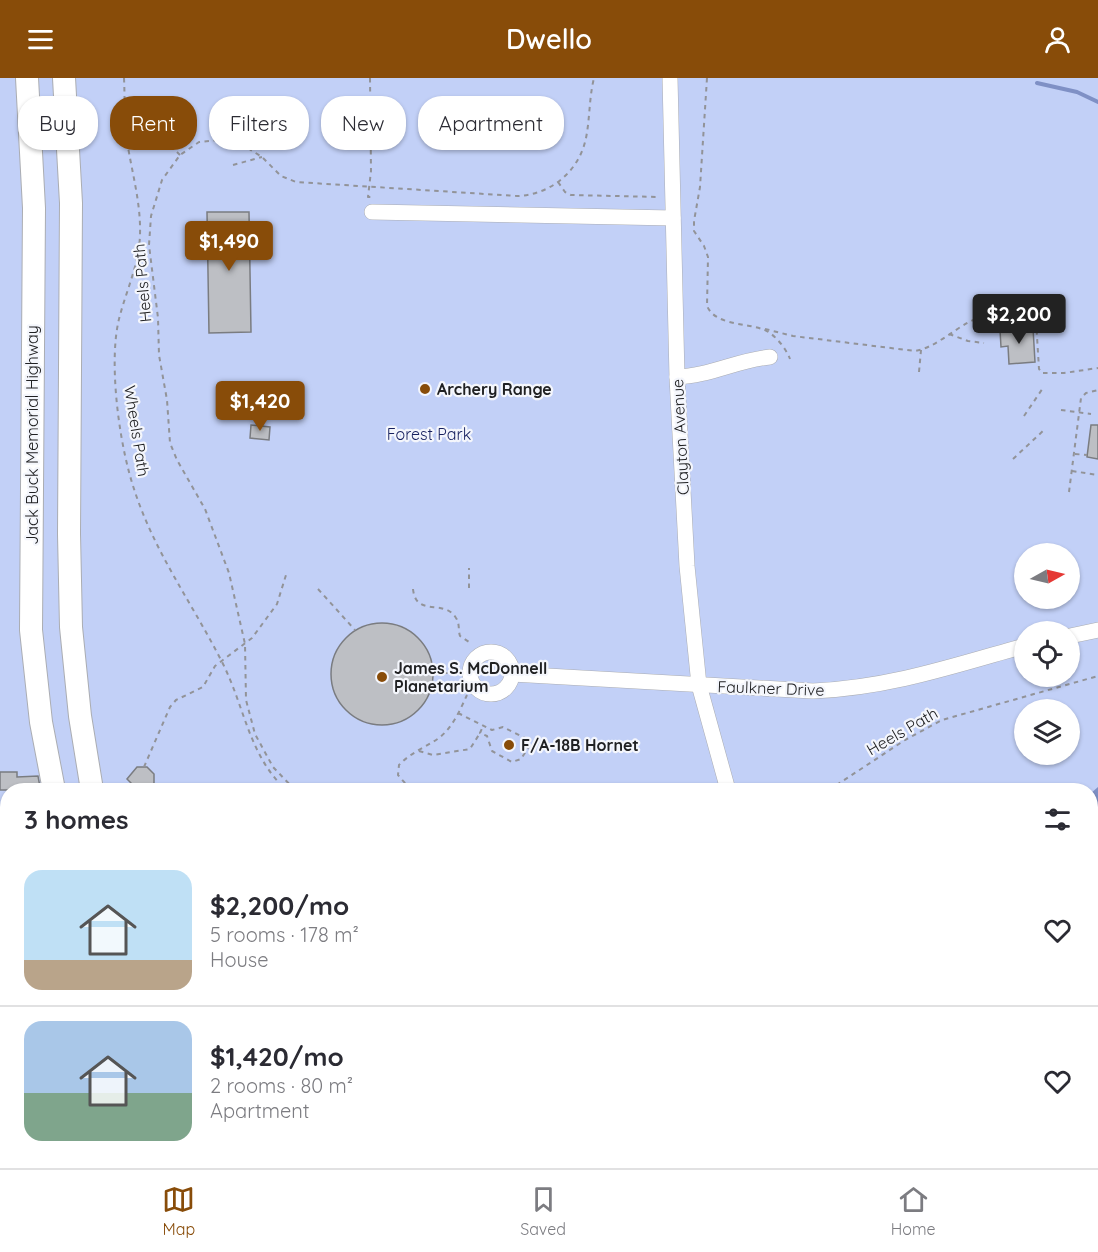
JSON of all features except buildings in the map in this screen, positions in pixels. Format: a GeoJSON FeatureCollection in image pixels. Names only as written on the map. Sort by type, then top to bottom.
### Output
{"type":"FeatureCollection","features":[{"type":"Feature","properties":{"kind":"highway","name":"Jack Buck Memorial Highway"},"geometry":{"type":"LineString","coordinates":[[27,78],[34,208],[32,630],[41,722],[53,783]]}},
{"type":"Feature","properties":{"kind":"highway"},"geometry":{"type":"LineString","coordinates":[[64,78],[71,203],[69,480],[71,627],[80,716],[91,783]]}},
{"type":"Feature","properties":{"kind":"street","name":"Clayton Avenue"},"geometry":{"type":"LineString","coordinates":[[670,78],[677,377],[684,520],[699,685],[726,783]]}},
{"type":"Feature","properties":{"kind":"street"},"geometry":{"type":"LineString","coordinates":[[374,205],[673,218]]}},
{"type":"Feature","properties":{"kind":"street"},"geometry":{"type":"LineString","coordinates":[[677,377],[695,375],[748,360],[770,357]]}},
{"type":"Feature","properties":{"kind":"street"},"geometry":{"type":"LineString","coordinates":[[1080,634],[1098,630]]}},
{"type":"Feature","properties":{"kind":"street","name":"Faulkner Drive"},"geometry":{"type":"LineString","coordinates":[[512,674],[813,691],[874,686],[1014,649]]}},
{"type":"Feature","properties":{"kind":"path","name":"Wheels Path"},"geometry":{"type":"LineString","coordinates":[[124,78],[125,96]]}},
{"type":"Feature","properties":{"kind":"path"},"geometry":{"type":"LineString","coordinates":[[370,78],[371,162],[368,197],[374,205]]}},
{"type":"Feature","properties":{"kind":"path","name":"Heels Path"},"geometry":{"type":"LineString","coordinates":[[289,783],[266,758],[251,721],[246,700],[245,644],[224,556],[205,509],[173,452],[168,434],[167,400],[159,355],[150,230],[158,189],[180,155],[200,142],[217,140],[243,145],[262,157],[281,176],[291,181],[368,188],[526,196],[540,193],[558,182],[574,167],[584,147],[594,78]]}},
{"type":"Feature","properties":{"kind":"path"},"geometry":{"type":"LineString","coordinates":[[707,78],[700,188],[694,231],[708,257],[706,306],[711,313],[720,319],[765,329],[915,351],[921,350],[968,323],[990,315],[1031,312],[1036,320],[1039,369],[1042,373],[1064,373],[1098,368]]}},
{"type":"Feature","properties":{"kind":"path","name":"Wheels Path"},"geometry":{"type":"LineString","coordinates":[[129,150],[139,204],[140,237],[135,269],[117,331],[116,386],[128,470],[151,534],[221,661],[255,749],[266,768],[280,783]]}},
{"type":"Feature","properties":{"kind":"path"},"geometry":{"type":"LineString","coordinates":[[175,150],[180,155]]}},
{"type":"Feature","properties":{"kind":"path"},"geometry":{"type":"LineString","coordinates":[[233,165],[262,157]]}},
{"type":"Feature","properties":{"kind":"path"},"geometry":{"type":"LineString","coordinates":[[558,182],[565,192],[571,195],[665,197]]}},
{"type":"Feature","properties":{"kind":"path"},"geometry":{"type":"LineString","coordinates":[[765,329],[785,348],[790,359]]}},
{"type":"Feature","properties":{"kind":"path"},"geometry":{"type":"LineString","coordinates":[[949,334],[968,341],[984,343]]}},
{"type":"Feature","properties":{"kind":"path"},"geometry":{"type":"LineString","coordinates":[[920,372],[921,350]]}},
{"type":"Feature","properties":{"kind":"path"},"geometry":{"type":"LineString","coordinates":[[1024,416],[1043,388]]}},
{"type":"Feature","properties":{"kind":"path"},"geometry":{"type":"LineString","coordinates":[[1069,492],[1083,395],[1098,390]]}},
{"type":"Feature","properties":{"kind":"path"},"geometry":{"type":"LineString","coordinates":[[1061,410],[1091,414]]}},
{"type":"Feature","properties":{"kind":"path"},"geometry":{"type":"LineString","coordinates":[[1013,459],[1044,430]]}},
{"type":"Feature","properties":{"kind":"path"},"geometry":{"type":"LineString","coordinates":[[1074,454],[1088,455]]}},
{"type":"Feature","properties":{"kind":"path"},"geometry":{"type":"LineString","coordinates":[[1072,471],[1098,475]]}},
{"type":"Feature","properties":{"kind":"path"},"geometry":{"type":"LineString","coordinates":[[469,568],[469,588]]}},
{"type":"Feature","properties":{"kind":"path"},"geometry":{"type":"LineString","coordinates":[[144,767],[170,707],[176,700],[203,687],[215,666],[255,634],[277,604],[286,575]]}},
{"type":"Feature","properties":{"kind":"path"},"geometry":{"type":"LineString","coordinates":[[318,589],[355,630]]}},
{"type":"Feature","properties":{"kind":"path"},"geometry":{"type":"LineString","coordinates":[[413,589],[414,596],[425,607],[441,607],[451,611],[459,624],[460,636],[472,644]]}},
{"type":"Feature","properties":{"kind":"path"},"geometry":{"type":"LineString","coordinates":[[435,673],[461,673]]}},
{"type":"Feature","properties":{"kind":"path","name":"Heels Path"},"geometry":{"type":"LineString","coordinates":[[840,783],[905,740],[942,720],[1098,676]]}},
{"type":"Feature","properties":{"kind":"path"},"geometry":{"type":"LineString","coordinates":[[405,783],[399,775],[398,768],[403,761],[448,730],[467,694]]}},
{"type":"Feature","properties":{"kind":"path"},"geometry":{"type":"LineString","coordinates":[[458,713],[492,730],[504,727],[525,738],[528,748],[521,759],[512,762],[492,751],[487,736],[480,733]]}},
{"type":"Feature","properties":{"kind":"path"},"geometry":{"type":"LineString","coordinates":[[418,751],[433,755],[470,749],[483,726]]}},
{"type":"Feature","properties":{"kind":"green space","name":"Forest Park"},"geometry":{"type":"Polygon","coordinates":[[[0,78],[1098,78],[1098,783],[0,783],[0,78]]]}},
{"type":"Feature","properties":{"kind":"waterway"},"geometry":{"type":"LineString","coordinates":[[1037,83],[1077,92],[1098,102]]}},
{"type":"Feature","properties":{"kind":"place","name":"Archery Range"},"geometry":{"type":"Point","coordinates":[425,389]}},
{"type":"Feature","properties":{"kind":"place","name":"James S. McDonnell Planetarium"},"geometry":{"type":"Point","coordinates":[382,677]}},
{"type":"Feature","properties":{"kind":"place","name":"F/A-18B Hornet"},"geometry":{"type":"Point","coordinates":[509,745]}}]}
